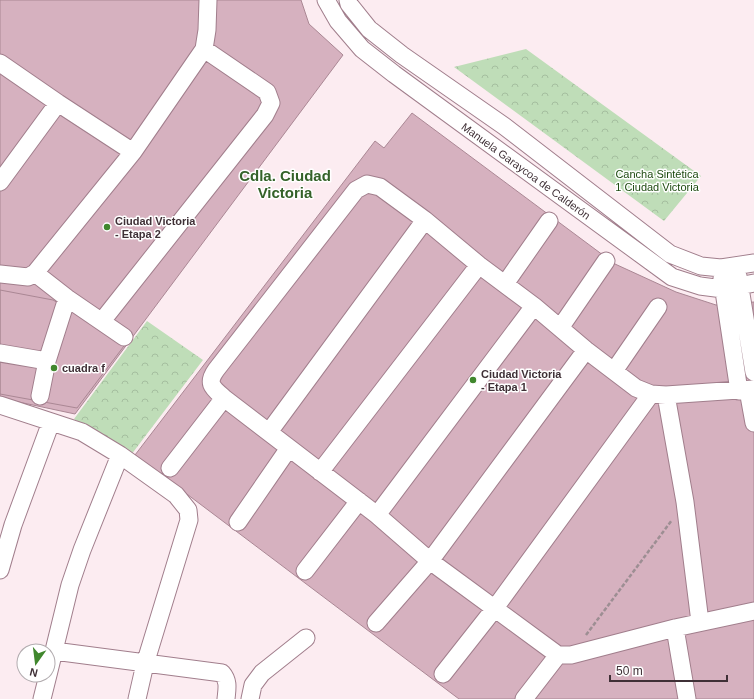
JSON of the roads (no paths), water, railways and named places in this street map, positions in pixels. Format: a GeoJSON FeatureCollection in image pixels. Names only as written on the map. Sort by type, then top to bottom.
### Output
{"type":"FeatureCollection","features":[{"type":"Feature","properties":{"kind":"street"},"geometry":{"type":"LineString","coordinates":[[0,274],[28,277],[35,273],[133,152],[204,49],[207,30],[208,0]]}},
{"type":"Feature","properties":{"kind":"street","name":"Manuela Garaycoa de Calderón"},"geometry":{"type":"LineString","coordinates":[[326,0],[338,21],[362,49],[672,278],[700,286],[739,286]]}},
{"type":"Feature","properties":{"kind":"street","name":"Manuela Garaycoa de Calderón"},"geometry":{"type":"LineString","coordinates":[[348,0],[349,4],[369,29],[397,51],[504,126],[670,254],[702,266],[729,267],[754,264]]}},
{"type":"Feature","properties":{"kind":"street"},"geometry":{"type":"LineString","coordinates":[[102,321],[265,115],[271,103],[267,92],[204,49]]}},
{"type":"Feature","properties":{"kind":"street"},"geometry":{"type":"LineString","coordinates":[[0,63],[133,152]]}},
{"type":"Feature","properties":{"kind":"street"},"geometry":{"type":"LineString","coordinates":[[0,182],[58,103]]}},
{"type":"Feature","properties":{"kind":"street"},"geometry":{"type":"LineString","coordinates":[[564,655],[430,561],[377,515],[358,502],[224,398],[212,387],[212,376],[356,190],[367,184],[380,187],[425,220],[479,265],[534,306],[586,350],[636,388],[658,394],[747,390]]}},
{"type":"Feature","properties":{"kind":"street"},"geometry":{"type":"LineString","coordinates":[[269,432],[425,220]]}},
{"type":"Feature","properties":{"kind":"street"},"geometry":{"type":"LineString","coordinates":[[505,284],[549,220]]}},
{"type":"Feature","properties":{"kind":"street"},"geometry":{"type":"LineString","coordinates":[[560,328],[606,261]]}},
{"type":"Feature","properties":{"kind":"street"},"geometry":{"type":"LineString","coordinates":[[320,472],[479,265]]}},
{"type":"Feature","properties":{"kind":"street"},"geometry":{"type":"LineString","coordinates":[[729,267],[739,286],[754,372]]}},
{"type":"Feature","properties":{"kind":"street"},"geometry":{"type":"LineString","coordinates":[[35,273],[67,298],[124,337]]}},
{"type":"Feature","properties":{"kind":"street"},"geometry":{"type":"LineString","coordinates":[[739,286],[747,390],[754,423]]}},
{"type":"Feature","properties":{"kind":"street"},"geometry":{"type":"LineString","coordinates":[[40,396],[47,361],[67,298]]}},
{"type":"Feature","properties":{"kind":"street"},"geometry":{"type":"LineString","coordinates":[[377,515],[534,306]]}},
{"type":"Feature","properties":{"kind":"street"},"geometry":{"type":"LineString","coordinates":[[614,371],[658,307]]}},
{"type":"Feature","properties":{"kind":"street"},"geometry":{"type":"LineString","coordinates":[[376,623],[430,561],[586,350]]}},
{"type":"Feature","properties":{"kind":"street"},"geometry":{"type":"LineString","coordinates":[[0,353],[47,361]]}},
{"type":"Feature","properties":{"kind":"street"},"geometry":{"type":"LineString","coordinates":[[658,394],[685,502],[700,622]]}},
{"type":"Feature","properties":{"kind":"street"},"geometry":{"type":"LineString","coordinates":[[443,674],[658,394]]}},
{"type":"Feature","properties":{"kind":"street"},"geometry":{"type":"LineString","coordinates":[[170,468],[224,398]]}},
{"type":"Feature","properties":{"kind":"street"},"geometry":{"type":"LineString","coordinates":[[0,405],[82,432],[120,455],[176,496],[188,510],[189,520],[145,664],[137,699]]}},
{"type":"Feature","properties":{"kind":"street"},"geometry":{"type":"LineString","coordinates":[[0,570],[13,525],[51,422]]}},
{"type":"Feature","properties":{"kind":"street"},"geometry":{"type":"LineString","coordinates":[[238,522],[289,448]]}},
{"type":"Feature","properties":{"kind":"street"},"geometry":{"type":"LineString","coordinates":[[56,643],[70,585],[82,550],[120,455]]}},
{"type":"Feature","properties":{"kind":"street"},"geometry":{"type":"LineString","coordinates":[[305,571],[358,502]]}},
{"type":"Feature","properties":{"kind":"street"},"geometry":{"type":"LineString","coordinates":[[524,699],[564,655],[700,622],[754,611]]}},
{"type":"Feature","properties":{"kind":"street"},"geometry":{"type":"LineString","coordinates":[[675,628],[687,699]]}},
{"type":"Feature","properties":{"kind":"street"},"geometry":{"type":"LineString","coordinates":[[250,699],[253,685],[262,673],[306,638]]}},
{"type":"Feature","properties":{"kind":"street"},"geometry":{"type":"LineString","coordinates":[[56,651],[222,673],[228,685],[226,699]]}},
{"type":"Feature","properties":{"kind":"street"},"geometry":{"type":"LineString","coordinates":[[42,699],[46,683]]}},
{"type":"Feature","properties":{"kind":"place","name":"Ciudad Victoria - Etapa 2"},"geometry":{"type":"Point","coordinates":[107,227]}},
{"type":"Feature","properties":{"kind":"place","name":"cuadra f"},"geometry":{"type":"Point","coordinates":[54,368]}},
{"type":"Feature","properties":{"kind":"place","name":"Ciudad Victoria - Etapa 1"},"geometry":{"type":"Point","coordinates":[473,380]}},
{"type":"Feature","properties":{"kind":"district","name":"Cdla. Ciudad Victoria"},"geometry":{"type":"Point","coordinates":[285,184]}},
{"type":"Feature","properties":{"kind":"park label","name":"Cancha Sintética 1 Ciudad Victoria"},"geometry":{"type":"Point","coordinates":[657,180]}}]}
